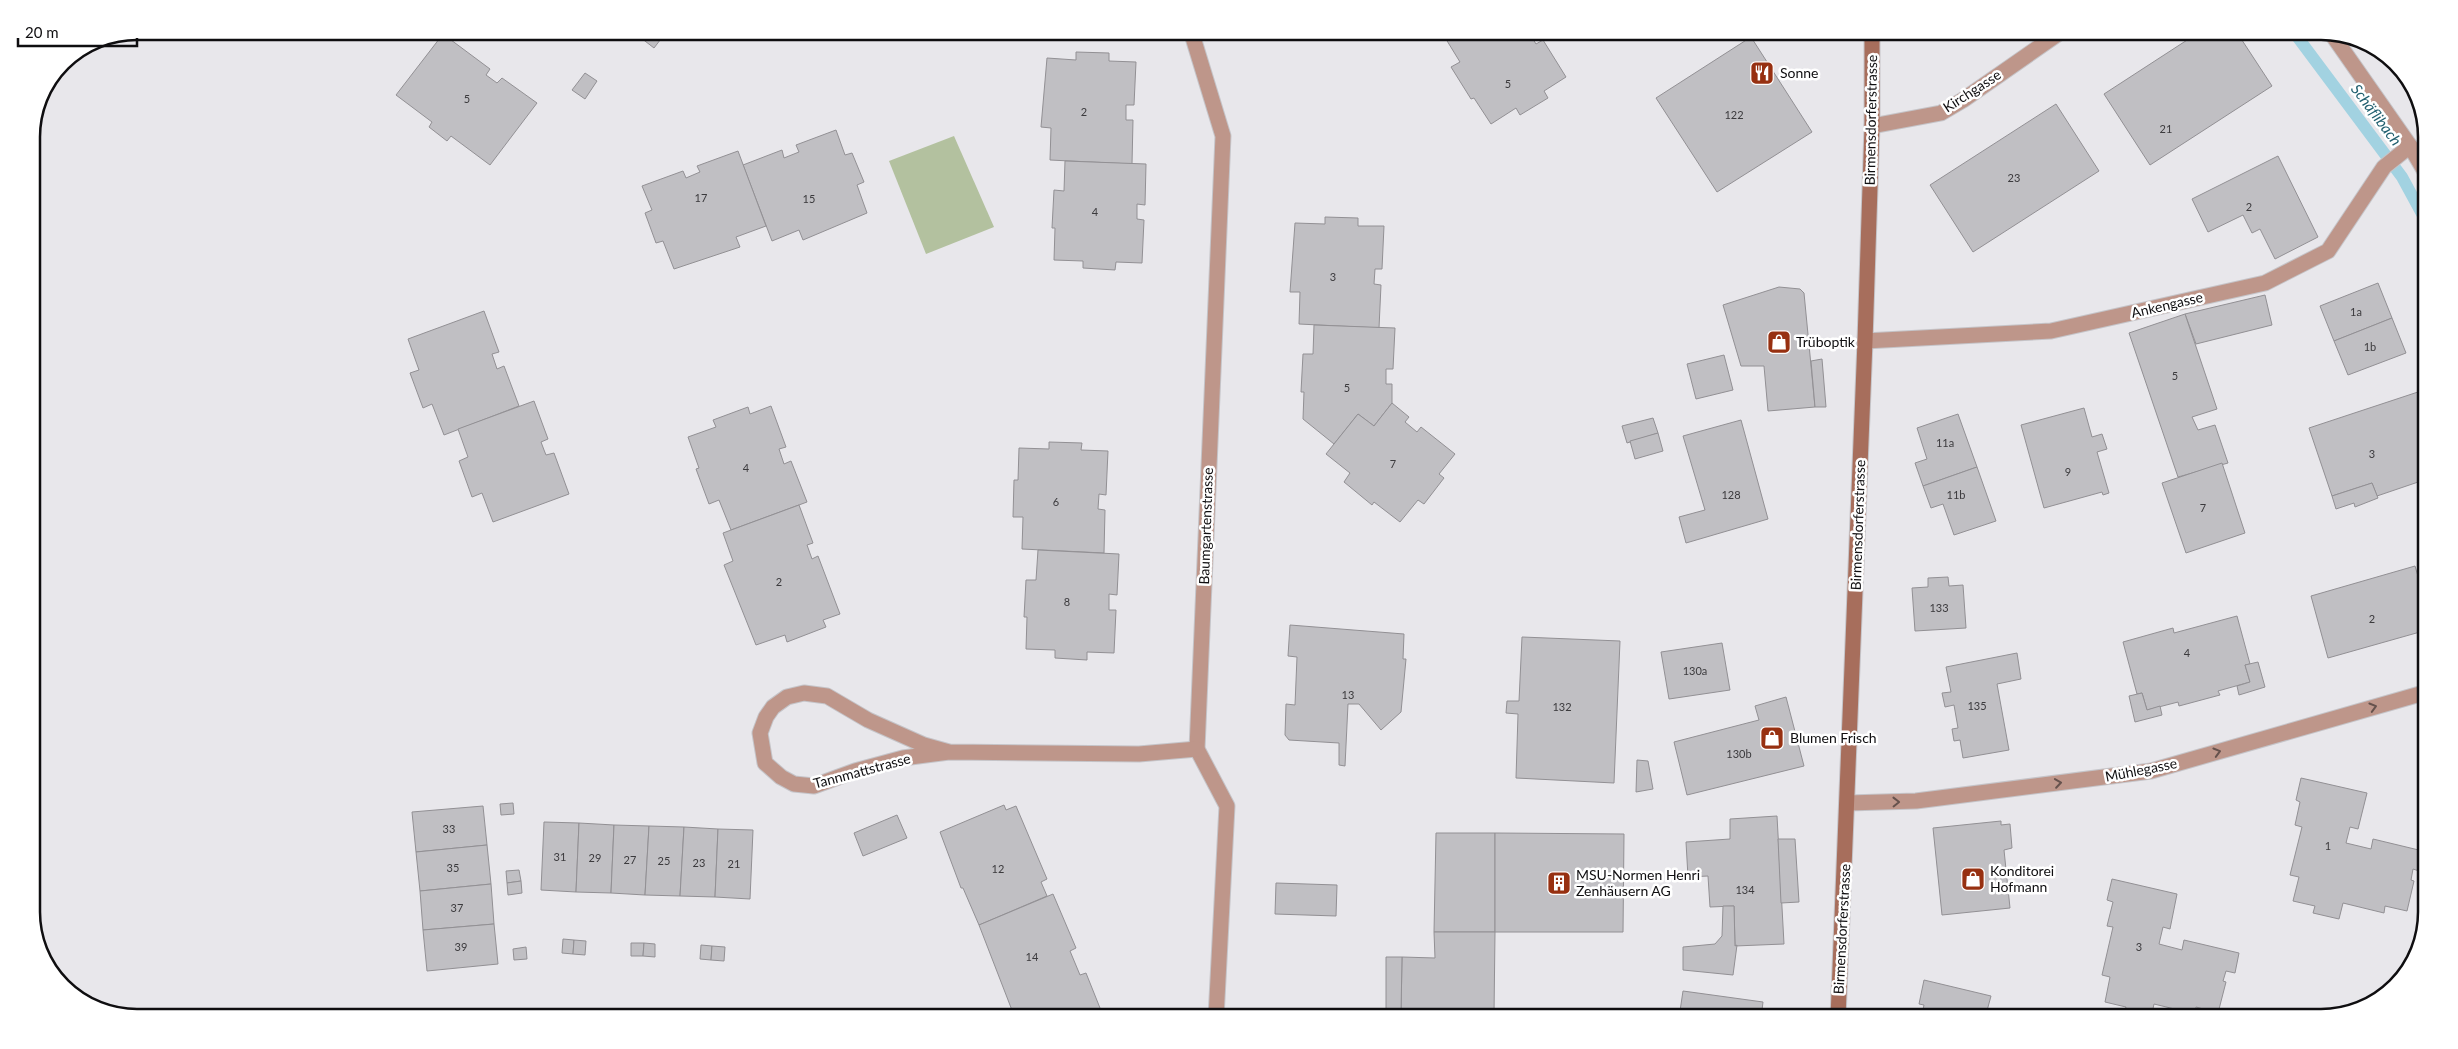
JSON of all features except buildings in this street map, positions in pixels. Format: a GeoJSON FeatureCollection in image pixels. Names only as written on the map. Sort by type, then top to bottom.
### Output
{"type":"FeatureCollection","features":[{"type":"Feature","properties":{"kind":"main road","name":"Birmensdorferstrasse"},"geometry":{"type":"LineString","coordinates":[[1838,1009],[1865,341],[1872,126],[1872,40]]}},
{"type":"Feature","properties":{"kind":"street","name":"Baumgartenstrasse"},"geometry":{"type":"LineString","coordinates":[[1194,40],[1223,136],[1197,749]]}},
{"type":"Feature","properties":{"kind":"street","name":"Kirchgasse"},"geometry":{"type":"LineString","coordinates":[[1872,126],[1900,122],[1941,112],[1963,100],[2049,40]]}},
{"type":"Feature","properties":{"kind":"street"},"geometry":{"type":"LineString","coordinates":[[2336,41],[2405,150],[2418,165]]}},
{"type":"Feature","properties":{"kind":"street","name":"Ankengasse"},"geometry":{"type":"LineString","coordinates":[[1865,341],[2051,331],[2265,283],[2328,252],[2384,166],[2405,150]]}},
{"type":"Feature","properties":{"kind":"street","name":"Tannmattstrasse"},"geometry":{"type":"LineString","coordinates":[[949,752],[924,745],[868,720],[827,696],[804,693],[787,697],[774,707],[766,717],[760,732],[765,763],[781,777],[794,784],[814,786],[855,771],[903,758],[949,752],[1139,754],[1197,749]]}},
{"type":"Feature","properties":{"kind":"street","name":"Mühlegasse"},"geometry":{"type":"LineString","coordinates":[[1848,803],[1916,801],[2151,771],[2418,695]]}},
{"type":"Feature","properties":{"kind":"street"},"geometry":{"type":"LineString","coordinates":[[1197,749],[1227,806],[1216,1009]]}},
{"type":"Feature","properties":{"kind":"green space"},"geometry":{"type":"Polygon","coordinates":[[[954,136],[994,227],[926,254],[889,161],[954,136]]]}},
{"type":"Feature","properties":{"kind":"waterway","name":"Schäflibach"},"geometry":{"type":"LineString","coordinates":[[2300,40],[2402,177],[2418,206]]}},
{"type":"Feature","properties":{"kind":"place","name":"Sonne"},"geometry":{"type":"Point","coordinates":[1762,73]}},
{"type":"Feature","properties":{"kind":"place","name":"Trüboptik"},"geometry":{"type":"Point","coordinates":[1779,342]}},
{"type":"Feature","properties":{"kind":"place","name":"Blumen Frisch"},"geometry":{"type":"Point","coordinates":[1772,738]}},
{"type":"Feature","properties":{"kind":"place","name":"Konditorei Hofmann"},"geometry":{"type":"Point","coordinates":[1973,879]}},
{"type":"Feature","properties":{"kind":"place","name":"MSU-Normen Henri Zenhäusern AG"},"geometry":{"type":"Point","coordinates":[1559,883]}}]}
